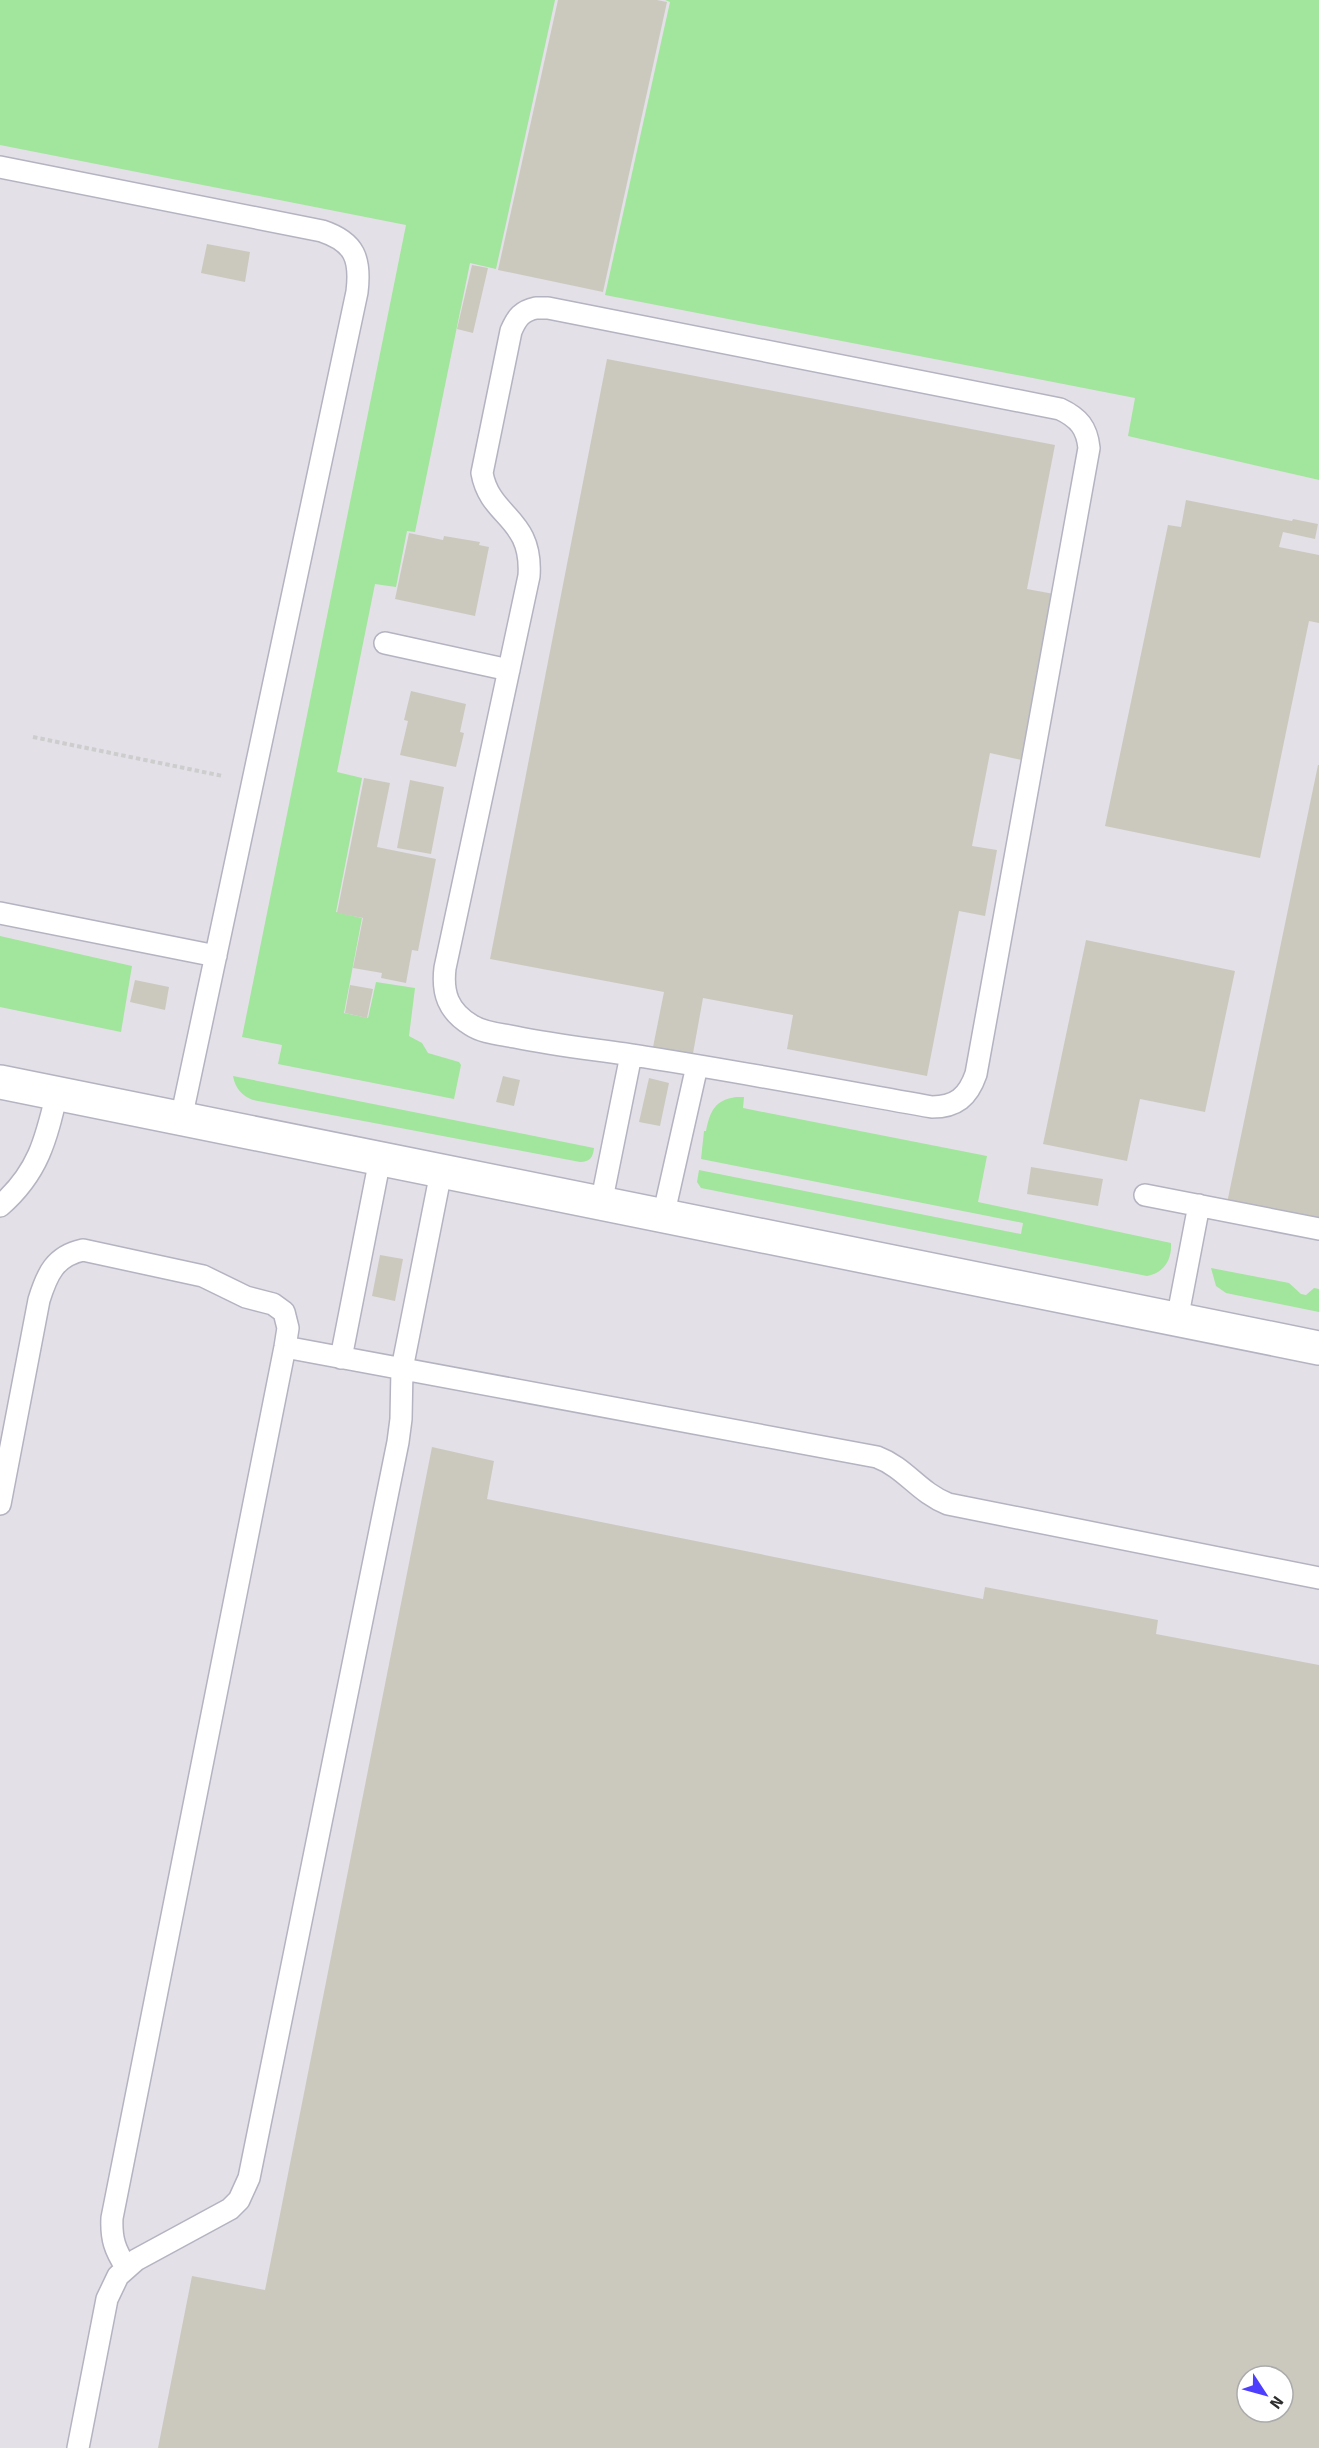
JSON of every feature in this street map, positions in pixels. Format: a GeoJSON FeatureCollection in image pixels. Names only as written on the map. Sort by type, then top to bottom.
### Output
{"type":"FeatureCollection","features":[{"type":"Feature","properties":{"kind":"street"},"geometry":{"type":"LineString","coordinates":[[0,1082],[1319,1348]]}},
{"type":"Feature","properties":{"kind":"lane"},"geometry":{"type":"LineString","coordinates":[[0,167],[322,231],[344,242],[352,250],[357,262],[359,275],[357,292],[181,1119]]}},
{"type":"Feature","properties":{"kind":"lane"},"geometry":{"type":"LineString","coordinates":[[548,308],[1060,409],[1073,415],[1088,435],[1089,448],[976,1074],[962,1100],[953,1104],[932,1107],[631,1055],[543,1043],[488,1032],[472,1026],[459,1017],[451,1009],[446,998],[443,984],[445,968],[509,670],[529,576],[529,550],[517,527],[489,495],[482,473],[511,331],[517,319],[525,311],[548,308]]}},
{"type":"Feature","properties":{"kind":"lane"},"geometry":{"type":"LineString","coordinates":[[385,643],[509,670]]}},
{"type":"Feature","properties":{"kind":"lane"},"geometry":{"type":"LineString","coordinates":[[0,913],[216,956]]}},
{"type":"Feature","properties":{"kind":"lane"},"geometry":{"type":"LineString","coordinates":[[602,1204],[631,1055]]}},
{"type":"Feature","properties":{"kind":"lane"},"geometry":{"type":"LineString","coordinates":[[663,1217],[697,1066]]}},
{"type":"Feature","properties":{"kind":"lane"},"geometry":{"type":"LineString","coordinates":[[0,1206],[21,1186],[39,1158],[47,1136],[57,1093]]}},
{"type":"Feature","properties":{"kind":"lane"},"geometry":{"type":"LineString","coordinates":[[341,1358],[380,1159]]}},
{"type":"Feature","properties":{"kind":"lane"},"geometry":{"type":"LineString","coordinates":[[78,2448],[107,2299],[118,2276],[136,2260],[230,2209],[239,2200],[249,2178],[398,1442],[402,1370],[441,1172]]}},
{"type":"Feature","properties":{"kind":"lane"},"geometry":{"type":"LineString","coordinates":[[1145,1195],[1319,1229]]}},
{"type":"Feature","properties":{"kind":"lane"},"geometry":{"type":"LineString","coordinates":[[1177,1320],[1199,1205]]}},
{"type":"Feature","properties":{"kind":"lane"},"geometry":{"type":"LineString","coordinates":[[0,1504],[39,1299],[51,1269],[58,1260],[70,1253],[83,1250],[203,1276],[246,1297],[273,1304],[284,1312],[288,1319],[285,1347],[112,2218],[111,2236],[116,2251],[126,2267]]}},
{"type":"Feature","properties":{"kind":"lane"},"geometry":{"type":"LineString","coordinates":[[285,1347],[877,1457],[902,1470],[919,1488],[933,1498],[948,1504],[1319,1578]]}},
{"type":"Feature","properties":{"kind":"path"},"geometry":{"type":"LineString","coordinates":[[33,737],[253,782]]}},
{"type":"Feature","properties":{"kind":"shaded area"},"geometry":{"type":"Polygon","coordinates":[[[0,0],[991,0],[1200,43],[1129,435],[1319,480],[1319,2448],[0,2448],[0,0]]]}},
{"type":"Feature","properties":{"kind":"green space"},"geometry":{"type":"Polygon","coordinates":[[[0,0],[555,0],[496,269],[470,263],[415,532],[407,531],[396,587],[375,584],[337,772],[362,778],[336,912],[362,918],[344,1013],[368,1018],[376,982],[415,988],[409,1036],[422,1043],[428,1053],[459,1062],[461,1065],[454,1099],[278,1064],[282,1045],[242,1037],[406,225],[0,145],[0,0]]]}},
{"type":"Feature","properties":{"kind":"green space"},"geometry":{"type":"Polygon","coordinates":[[[665,0],[1319,0],[1319,480],[1128,436],[1135,398],[605,295],[670,2],[665,0]]]}},
{"type":"Feature","properties":{"kind":"green space"},"geometry":{"type":"Polygon","coordinates":[[[0,936],[132,966],[121,1032],[0,1007],[0,936]]]}},
{"type":"Feature","properties":{"kind":"green space"},"geometry":{"type":"Polygon","coordinates":[[[233,1076],[594,1148],[594,1151],[589,1160],[580,1162],[253,1100],[240,1091],[233,1076]]]}},
{"type":"Feature","properties":{"kind":"green space"},"geometry":{"type":"Polygon","coordinates":[[[736,1097],[744,1097],[743,1108],[987,1156],[978,1202],[1171,1243],[1170,1255],[1162,1269],[1147,1276],[701,1188],[697,1182],[699,1170],[1021,1234],[1023,1223],[701,1159],[704,1131],[706,1131],[712,1112],[718,1104],[736,1097]]]}},
{"type":"Feature","properties":{"kind":"green space"},"geometry":{"type":"Polygon","coordinates":[[[1211,1268],[1289,1283],[1301,1294],[1306,1295],[1314,1288],[1319,1289],[1319,1312],[1226,1293],[1216,1286],[1211,1268]]]}},
{"type":"Feature","properties":{"kind":"building"},"geometry":{"type":"Polygon","coordinates":[[[558,0],[657,0],[667,2],[603,292],[498,270],[558,0]]]}},
{"type":"Feature","properties":{"kind":"building"},"geometry":{"type":"Polygon","coordinates":[[[207,244],[250,252],[245,282],[201,273],[207,244]]]}},
{"type":"Feature","properties":{"kind":"building"},"geometry":{"type":"Polygon","coordinates":[[[472,265],[488,268],[473,333],[457,329],[472,265]]]}},
{"type":"Feature","properties":{"kind":"building"},"geometry":{"type":"Polygon","coordinates":[[[607,359],[1055,445],[1027,589],[1054,594],[1022,760],[990,753],[972,846],[997,850],[985,916],[959,911],[927,1076],[787,1049],[793,1015],[703,998],[692,1059],[652,1052],[664,992],[490,959],[607,359]]]}},
{"type":"Feature","properties":{"kind":"building"},"geometry":{"type":"Polygon","coordinates":[[[1186,500],[1318,524],[1315,539],[1283,532],[1279,547],[1319,555],[1319,623],[1309,621],[1260,858],[1105,826],[1168,525],[1181,527],[1186,500]]]}},
{"type":"Feature","properties":{"kind":"building"},"geometry":{"type":"Polygon","coordinates":[[[409,533],[443,540],[444,536],[480,542],[479,545],[489,547],[475,616],[395,599],[409,533]]]}},
{"type":"Feature","properties":{"kind":"building"},"geometry":{"type":"Polygon","coordinates":[[[411,691],[466,704],[460,732],[464,733],[456,767],[400,755],[408,721],[404,720],[411,691]]]}},
{"type":"Feature","properties":{"kind":"building"},"geometry":{"type":"Polygon","coordinates":[[[1319,765],[1319,1222],[1227,1203],[1319,765]]]}},
{"type":"Feature","properties":{"kind":"building"},"geometry":{"type":"Polygon","coordinates":[[[364,778],[390,783],[377,847],[436,859],[418,951],[412,950],[406,983],[381,978],[382,973],[353,968],[363,918],[337,913],[364,778]]]}},
{"type":"Feature","properties":{"kind":"building"},"geometry":{"type":"Polygon","coordinates":[[[410,780],[444,787],[431,854],[397,848],[410,780]]]}},
{"type":"Feature","properties":{"kind":"building"},"geometry":{"type":"Polygon","coordinates":[[[1086,940],[1235,971],[1205,1112],[1140,1099],[1127,1161],[1043,1144],[1086,940]]]}},
{"type":"Feature","properties":{"kind":"building"},"geometry":{"type":"Polygon","coordinates":[[[135,980],[169,987],[165,1010],[130,1002],[135,980]]]}},
{"type":"Feature","properties":{"kind":"building"},"geometry":{"type":"Polygon","coordinates":[[[350,985],[373,989],[367,1018],[345,1013],[350,985]]]}},
{"type":"Feature","properties":{"kind":"building"},"geometry":{"type":"Polygon","coordinates":[[[503,1076],[520,1080],[514,1106],[496,1102],[503,1076]]]}},
{"type":"Feature","properties":{"kind":"building"},"geometry":{"type":"Polygon","coordinates":[[[649,1078],[669,1083],[660,1126],[639,1122],[649,1078]]]}},
{"type":"Feature","properties":{"kind":"building"},"geometry":{"type":"Polygon","coordinates":[[[1031,1167],[1103,1179],[1098,1206],[1027,1194],[1031,1167]]]}},
{"type":"Feature","properties":{"kind":"building"},"geometry":{"type":"Polygon","coordinates":[[[380,1255],[403,1259],[395,1301],[372,1296],[380,1255]]]}},
{"type":"Feature","properties":{"kind":"building"},"geometry":{"type":"Polygon","coordinates":[[[432,1447],[494,1461],[487,1499],[983,1599],[985,1587],[1158,1620],[1156,1634],[1319,1665],[1319,2448],[158,2448],[192,2276],[265,2290],[432,1447]]]}}]}
